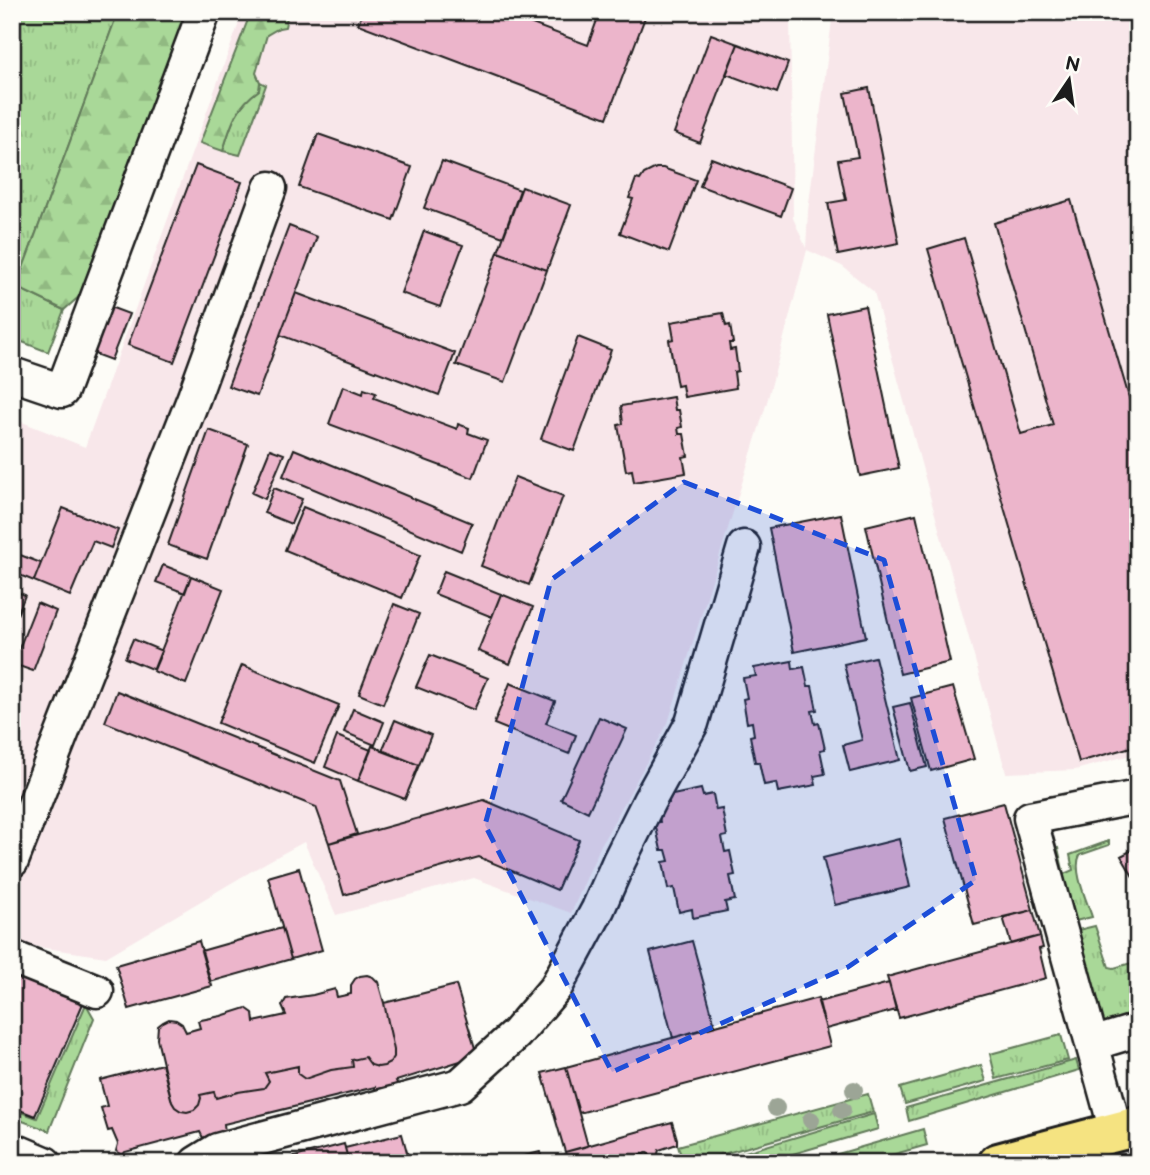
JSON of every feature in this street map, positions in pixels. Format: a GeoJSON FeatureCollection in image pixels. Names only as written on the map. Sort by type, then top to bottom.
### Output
{"type":"FeatureCollection","features":[{"type":"Feature","properties":{"kind":"main road"},"geometry":{"type":"LineString","coordinates":[[998,1163],[1127,1129]]}},
{"type":"Feature","properties":{"kind":"street"},"geometry":{"type":"LineString","coordinates":[[12,374],[62,391],[204,12]]}},
{"type":"Feature","properties":{"kind":"street"},"geometry":{"type":"LineString","coordinates":[[12,861],[194,397],[270,188]]}},
{"type":"Feature","properties":{"kind":"street"},"geometry":{"type":"LineString","coordinates":[[196,1163],[218,1150],[460,1085],[516,1034],[556,987],[598,909],[643,813],[692,723],[744,547]]}},
{"type":"Feature","properties":{"kind":"street"},"geometry":{"type":"LineString","coordinates":[[1127,1129],[1092,1044],[1030,818],[1138,797]]}},
{"type":"Feature","properties":{"kind":"street"},"geometry":{"type":"LineString","coordinates":[[12,957],[97,991]]}},
{"type":"Feature","properties":{"kind":"street"},"geometry":{"type":"LineString","coordinates":[[1092,1044],[1138,1030]]}},
{"type":"Feature","properties":{"kind":"street"},"geometry":{"type":"LineString","coordinates":[[12,1149],[45,1163]]}},
{"type":"Feature","properties":{"kind":"highlighted area"},"geometry":{"type":"Polygon","coordinates":[[[684,482],[884,560],[976,880],[848,967],[612,1072],[485,825],[551,580],[684,482]]]}},
{"type":"Feature","properties":{"kind":"shaded area"},"geometry":{"type":"Polygon","coordinates":[[[243,12],[790,12],[793,218],[806,248],[808,211],[833,12],[1138,12],[1138,753],[1075,770],[1006,773],[874,292],[842,266],[807,250],[767,402],[668,723],[601,845],[571,913],[474,878],[336,915],[304,842],[106,957],[12,943],[12,418],[85,447],[243,12]]]}},
{"type":"Feature","properties":{"kind":"green space"},"geometry":{"type":"Polygon","coordinates":[[[12,12],[118,12],[16,287],[64,310],[48,352],[12,338],[12,12]]]}},
{"type":"Feature","properties":{"kind":"green space"},"geometry":{"type":"Polygon","coordinates":[[[118,12],[193,12],[90,287],[64,310],[16,287],[118,12]]]}},
{"type":"Feature","properties":{"kind":"green space"},"geometry":{"type":"Polygon","coordinates":[[[251,12],[280,12],[287,17],[285,27],[267,35],[256,73],[260,82],[259,90],[239,110],[223,151],[200,143],[251,12]]]}},
{"type":"Feature","properties":{"kind":"green space"},"geometry":{"type":"Polygon","coordinates":[[[260,82],[266,85],[240,155],[223,151],[235,117],[244,103],[259,90],[260,82]]]}},
{"type":"Feature","properties":{"kind":"green space"},"geometry":{"type":"Polygon","coordinates":[[[1109,841],[1109,845],[1080,855],[1079,877],[1092,917],[1071,922],[1052,850],[1058,848],[1064,874],[1073,870],[1070,855],[1109,841]]]}},
{"type":"Feature","properties":{"kind":"green space"},"geometry":{"type":"Polygon","coordinates":[[[1095,926],[1109,967],[1138,961],[1138,1018],[1107,1023],[1100,1019],[1074,931],[1095,926]]]}},
{"type":"Feature","properties":{"kind":"green space"},"geometry":{"type":"Polygon","coordinates":[[[86,1004],[94,1018],[49,1131],[12,1117],[12,1109],[37,1118],[86,1004]]]}},
{"type":"Feature","properties":{"kind":"green space"},"geometry":{"type":"Polygon","coordinates":[[[1061,1035],[1068,1060],[996,1079],[990,1054],[1061,1035]]]}},
{"type":"Feature","properties":{"kind":"green space"},"geometry":{"type":"Polygon","coordinates":[[[1076,1060],[1079,1070],[909,1121],[906,1108],[1076,1060]]]}},
{"type":"Feature","properties":{"kind":"green space"},"geometry":{"type":"Polygon","coordinates":[[[981,1065],[986,1081],[905,1104],[900,1088],[981,1065]]]}},
{"type":"Feature","properties":{"kind":"green space"},"geometry":{"type":"Polygon","coordinates":[[[868,1094],[873,1112],[683,1163],[678,1146],[868,1094]]]}},
{"type":"Feature","properties":{"kind":"green space"},"geometry":{"type":"Polygon","coordinates":[[[874,1114],[878,1129],[762,1163],[708,1163],[874,1114]]]}},
{"type":"Feature","properties":{"kind":"green space"},"geometry":{"type":"Polygon","coordinates":[[[923,1129],[927,1145],[863,1163],[807,1163],[923,1129]]]}},
{"type":"Feature","properties":{"kind":"building"},"geometry":{"type":"Polygon","coordinates":[[[363,12],[500,12],[588,45],[600,12],[647,12],[607,118],[358,24],[363,12]]]}},
{"type":"Feature","properties":{"kind":"building"},"geometry":{"type":"Polygon","coordinates":[[[711,34],[738,44],[700,143],[674,133],[711,34]]]}},
{"type":"Feature","properties":{"kind":"building"},"geometry":{"type":"Polygon","coordinates":[[[738,44],[788,63],[777,93],[726,74],[738,44]]]}},
{"type":"Feature","properties":{"kind":"building"},"geometry":{"type":"Polygon","coordinates":[[[869,88],[899,243],[838,255],[828,203],[846,200],[838,160],[858,157],[845,93],[869,88]]]}},
{"type":"Feature","properties":{"kind":"building"},"geometry":{"type":"Polygon","coordinates":[[[318,134],[412,167],[393,220],[299,187],[318,134]]]}},
{"type":"Feature","properties":{"kind":"building"},"geometry":{"type":"Polygon","coordinates":[[[711,158],[791,188],[781,216],[700,186],[711,158]]]}},
{"type":"Feature","properties":{"kind":"building"},"geometry":{"type":"Polygon","coordinates":[[[442,161],[520,190],[503,237],[424,208],[442,161]]]}},
{"type":"Feature","properties":{"kind":"building"},"geometry":{"type":"Polygon","coordinates":[[[196,165],[242,182],[174,362],[128,345],[196,165]]]}},
{"type":"Feature","properties":{"kind":"building"},"geometry":{"type":"Polygon","coordinates":[[[656,168],[696,180],[669,252],[620,233],[633,199],[629,198],[636,179],[640,180],[644,174],[656,168]]]}},
{"type":"Feature","properties":{"kind":"building"},"geometry":{"type":"Polygon","coordinates":[[[522,187],[571,205],[547,270],[498,252],[522,187]]]}},
{"type":"Feature","properties":{"kind":"building"},"geometry":{"type":"Polygon","coordinates":[[[1071,200],[1138,428],[1138,745],[1079,762],[928,249],[964,238],[1021,434],[1053,425],[994,223],[1071,200]]]}},
{"type":"Feature","properties":{"kind":"building"},"geometry":{"type":"Polygon","coordinates":[[[289,226],[317,237],[257,396],[228,386],[289,226]]]}},
{"type":"Feature","properties":{"kind":"building"},"geometry":{"type":"Polygon","coordinates":[[[424,231],[463,245],[440,307],[401,293],[424,231]]]}},
{"type":"Feature","properties":{"kind":"building"},"geometry":{"type":"Polygon","coordinates":[[[498,252],[547,270],[505,382],[456,365],[498,252]]]}},
{"type":"Feature","properties":{"kind":"building"},"geometry":{"type":"Polygon","coordinates":[[[296,293],[455,353],[439,395],[280,335],[296,293]]]}},
{"type":"Feature","properties":{"kind":"building"},"geometry":{"type":"Polygon","coordinates":[[[865,306],[899,468],[860,476],[827,314],[865,306]]]}},
{"type":"Feature","properties":{"kind":"building"},"geometry":{"type":"Polygon","coordinates":[[[110,307],[129,314],[111,360],[92,353],[110,307]]]}},
{"type":"Feature","properties":{"kind":"building"},"geometry":{"type":"Polygon","coordinates":[[[723,313],[726,326],[730,325],[733,343],[729,343],[730,350],[735,349],[738,371],[734,372],[736,388],[684,397],[682,385],[677,386],[669,340],[674,339],[671,322],[723,313]]]}},
{"type":"Feature","properties":{"kind":"building"},"geometry":{"type":"Polygon","coordinates":[[[578,337],[611,350],[574,451],[541,439],[578,337]]]}},
{"type":"Feature","properties":{"kind":"building"},"geometry":{"type":"Polygon","coordinates":[[[343,386],[363,394],[364,389],[376,393],[374,398],[457,429],[458,424],[469,428],[468,433],[487,440],[473,478],[329,424],[343,386]]]}},
{"type":"Feature","properties":{"kind":"building"},"geometry":{"type":"Polygon","coordinates":[[[673,397],[682,427],[678,428],[679,434],[684,434],[688,456],[683,457],[686,473],[634,482],[632,470],[626,471],[618,425],[623,424],[621,406],[673,397]]]}},
{"type":"Feature","properties":{"kind":"building"},"geometry":{"type":"Polygon","coordinates":[[[209,430],[248,444],[207,559],[168,545],[209,430]]]}},
{"type":"Feature","properties":{"kind":"building"},"geometry":{"type":"Polygon","coordinates":[[[270,449],[284,454],[265,499],[252,493],[270,449]]]}},
{"type":"Feature","properties":{"kind":"building"},"geometry":{"type":"Polygon","coordinates":[[[294,449],[472,523],[461,551],[283,476],[294,449]]]}},
{"type":"Feature","properties":{"kind":"building"},"geometry":{"type":"Polygon","coordinates":[[[515,477],[563,496],[529,585],[481,566],[515,477]]]}},
{"type":"Feature","properties":{"kind":"building"},"geometry":{"type":"Polygon","coordinates":[[[274,488],[302,499],[291,524],[264,513],[274,488]]]}},
{"type":"Feature","properties":{"kind":"building"},"geometry":{"type":"Polygon","coordinates":[[[303,507],[420,555],[402,598],[285,550],[303,507]]]}},
{"type":"Feature","properties":{"kind":"building"},"geometry":{"type":"Polygon","coordinates":[[[63,508],[118,530],[111,548],[93,541],[70,596],[34,581],[63,508]]]}},
{"type":"Feature","properties":{"kind":"building"},"geometry":{"type":"Polygon","coordinates":[[[841,514],[866,637],[794,652],[769,528],[841,514]]]}},
{"type":"Feature","properties":{"kind":"building"},"geometry":{"type":"Polygon","coordinates":[[[916,514],[950,662],[900,674],[866,526],[916,514]]]}},
{"type":"Feature","properties":{"kind":"building"},"geometry":{"type":"Polygon","coordinates":[[[15,553],[41,563],[34,581],[12,572],[15,553]]]}},
{"type":"Feature","properties":{"kind":"building"},"geometry":{"type":"Polygon","coordinates":[[[163,565],[191,576],[185,593],[156,582],[163,565]]]}},
{"type":"Feature","properties":{"kind":"building"},"geometry":{"type":"Polygon","coordinates":[[[444,571],[501,594],[492,617],[435,594],[444,571]]]}},
{"type":"Feature","properties":{"kind":"building"},"geometry":{"type":"Polygon","coordinates":[[[191,576],[223,589],[186,684],[153,671],[191,576]]]}},
{"type":"Feature","properties":{"kind":"building"},"geometry":{"type":"Polygon","coordinates":[[[12,590],[25,595],[12,628],[12,590]]]}},
{"type":"Feature","properties":{"kind":"building"},"geometry":{"type":"Polygon","coordinates":[[[501,594],[533,607],[510,664],[478,651],[501,594]]]}},
{"type":"Feature","properties":{"kind":"building"},"geometry":{"type":"Polygon","coordinates":[[[37,603],[56,611],[33,671],[13,664],[37,603]]]}},
{"type":"Feature","properties":{"kind":"building"},"geometry":{"type":"Polygon","coordinates":[[[394,604],[419,614],[383,704],[359,694],[394,604]]]}},
{"type":"Feature","properties":{"kind":"building"},"geometry":{"type":"Polygon","coordinates":[[[133,639],[162,651],[154,670],[125,658],[133,639]]]}},
{"type":"Feature","properties":{"kind":"building"},"geometry":{"type":"Polygon","coordinates":[[[430,655],[488,678],[474,710],[416,687],[430,655]]]}},
{"type":"Feature","properties":{"kind":"building"},"geometry":{"type":"Polygon","coordinates":[[[875,657],[900,760],[850,772],[843,745],[862,740],[844,664],[875,657]]]}},
{"type":"Feature","properties":{"kind":"building"},"geometry":{"type":"Polygon","coordinates":[[[792,661],[793,669],[804,667],[808,686],[812,686],[817,710],[812,711],[815,724],[819,723],[825,749],[820,750],[825,774],[814,776],[816,785],[778,792],[776,783],[764,785],[759,762],[755,762],[750,736],[754,735],[752,722],[747,723],[743,699],[747,698],[743,678],[756,676],[754,668],[792,661]]]}},
{"type":"Feature","properties":{"kind":"building"},"geometry":{"type":"Polygon","coordinates":[[[242,665],[339,705],[315,763],[218,723],[242,665]]]}},
{"type":"Feature","properties":{"kind":"building"},"geometry":{"type":"Polygon","coordinates":[[[510,683],[555,701],[546,723],[576,735],[569,754],[494,724],[510,683]]]}},
{"type":"Feature","properties":{"kind":"building"},"geometry":{"type":"Polygon","coordinates":[[[953,687],[974,759],[931,771],[911,698],[953,687]]]}},
{"type":"Feature","properties":{"kind":"building"},"geometry":{"type":"Polygon","coordinates":[[[117,691],[340,781],[357,834],[329,843],[316,807],[105,722],[117,691]]]}},
{"type":"Feature","properties":{"kind":"building"},"geometry":{"type":"Polygon","coordinates":[[[910,703],[927,767],[910,771],[893,707],[910,703]]]}},
{"type":"Feature","properties":{"kind":"building"},"geometry":{"type":"Polygon","coordinates":[[[353,709],[384,722],[375,745],[344,732],[353,709]]]}},
{"type":"Feature","properties":{"kind":"building"},"geometry":{"type":"Polygon","coordinates":[[[599,717],[627,729],[588,812],[561,799],[599,717]]]}},
{"type":"Feature","properties":{"kind":"building"},"geometry":{"type":"Polygon","coordinates":[[[395,720],[431,735],[419,765],[382,751],[395,720]]]}},
{"type":"Feature","properties":{"kind":"building"},"geometry":{"type":"Polygon","coordinates":[[[337,736],[371,750],[358,781],[325,767],[337,736]]]}},
{"type":"Feature","properties":{"kind":"building"},"geometry":{"type":"Polygon","coordinates":[[[372,746],[419,765],[405,799],[358,781],[372,746]]]}},
{"type":"Feature","properties":{"kind":"building"},"geometry":{"type":"Polygon","coordinates":[[[701,789],[703,796],[713,794],[716,810],[722,809],[727,836],[722,837],[725,852],[730,851],[735,875],[730,876],[735,900],[725,902],[727,911],[693,918],[692,909],[679,912],[674,888],[668,889],[663,862],[669,861],[666,850],[661,850],[655,823],[660,822],[657,806],[669,803],[668,796],[701,789]]]}},
{"type":"Feature","properties":{"kind":"building"},"geometry":{"type":"Polygon","coordinates":[[[484,800],[579,840],[557,890],[479,857],[344,895],[329,843],[484,800]]]}},
{"type":"Feature","properties":{"kind":"building"},"geometry":{"type":"Polygon","coordinates":[[[1004,803],[1033,910],[974,925],[945,818],[1004,803]]]}},
{"type":"Feature","properties":{"kind":"building"},"geometry":{"type":"Polygon","coordinates":[[[899,839],[910,887],[835,905],[823,858],[899,839]]]}},
{"type":"Feature","properties":{"kind":"building"},"geometry":{"type":"Polygon","coordinates":[[[1138,847],[1138,885],[1121,856],[1138,847]]]}},
{"type":"Feature","properties":{"kind":"building"},"geometry":{"type":"Polygon","coordinates":[[[299,868],[322,950],[291,959],[268,877],[299,868]]]}},
{"type":"Feature","properties":{"kind":"building"},"geometry":{"type":"Polygon","coordinates":[[[1033,910],[1040,936],[1011,944],[1003,917],[1033,910]]]}},
{"type":"Feature","properties":{"kind":"building"},"geometry":{"type":"Polygon","coordinates":[[[282,928],[291,959],[210,982],[201,951],[282,928]]]}},
{"type":"Feature","properties":{"kind":"building"},"geometry":{"type":"Polygon","coordinates":[[[1040,936],[1043,948],[1039,949],[1046,978],[899,1018],[887,977],[1040,936]]]}},
{"type":"Feature","properties":{"kind":"building"},"geometry":{"type":"Polygon","coordinates":[[[199,941],[212,986],[129,1009],[116,965],[199,941]]]}},
{"type":"Feature","properties":{"kind":"building"},"geometry":{"type":"Polygon","coordinates":[[[692,941],[715,1025],[673,1038],[650,952],[692,941]]]}},
{"type":"Feature","properties":{"kind":"building"},"geometry":{"type":"Polygon","coordinates":[[[12,971],[84,1001],[35,1116],[12,1107],[12,971]]]}},
{"type":"Feature","properties":{"kind":"building"},"geometry":{"type":"Polygon","coordinates":[[[367,975],[378,982],[384,1003],[394,1050],[390,1063],[378,1067],[371,1065],[365,1057],[352,1060],[353,1067],[331,1070],[305,1079],[298,1074],[298,1066],[265,1073],[269,1081],[264,1088],[216,1098],[214,1092],[200,1095],[199,1105],[187,1112],[175,1107],[157,1039],[158,1026],[163,1022],[176,1020],[186,1032],[200,1028],[198,1021],[246,1008],[253,1013],[254,1022],[286,1015],[282,1006],[286,999],[335,989],[337,997],[351,994],[351,985],[355,979],[367,975]]]}},
{"type":"Feature","properties":{"kind":"building"},"geometry":{"type":"Polygon","coordinates":[[[889,983],[896,1010],[826,1029],[818,1002],[889,983]]]}},
{"type":"Feature","properties":{"kind":"building"},"geometry":{"type":"Polygon","coordinates":[[[456,985],[475,1048],[481,1051],[470,1058],[396,1081],[399,1087],[376,1094],[375,1087],[224,1124],[225,1132],[203,1138],[200,1132],[125,1152],[123,1155],[116,1151],[118,1144],[112,1130],[108,1131],[101,1108],[107,1106],[100,1080],[162,1064],[172,1102],[181,1111],[187,1112],[199,1105],[200,1095],[214,1092],[216,1098],[264,1088],[269,1081],[265,1073],[298,1066],[298,1074],[305,1079],[331,1070],[353,1067],[352,1060],[365,1057],[371,1065],[384,1066],[394,1057],[394,1050],[384,1003],[456,985]]]}},
{"type":"Feature","properties":{"kind":"building"},"geometry":{"type":"Polygon","coordinates":[[[818,998],[830,1046],[579,1113],[566,1067],[818,998]]]}},
{"type":"Feature","properties":{"kind":"building"},"geometry":{"type":"Polygon","coordinates":[[[566,1067],[588,1146],[565,1152],[542,1073],[566,1067]]]}},
{"type":"Feature","properties":{"kind":"building"},"geometry":{"type":"Polygon","coordinates":[[[672,1122],[677,1144],[659,1150],[656,1161],[647,1153],[631,1158],[629,1163],[568,1163],[565,1152],[672,1122]]]}},
{"type":"Feature","properties":{"kind":"building"},"geometry":{"type":"Polygon","coordinates":[[[402,1134],[410,1163],[349,1163],[345,1148],[402,1134]]]}},
{"type":"Feature","properties":{"kind":"building"},"geometry":{"type":"Polygon","coordinates":[[[344,1144],[349,1163],[284,1163],[283,1160],[344,1144]]]}},
{"type":"Feature","properties":{"kind":"building"},"geometry":{"type":"Polygon","coordinates":[[[540,1152],[543,1163],[497,1163],[540,1152]]]}}]}
